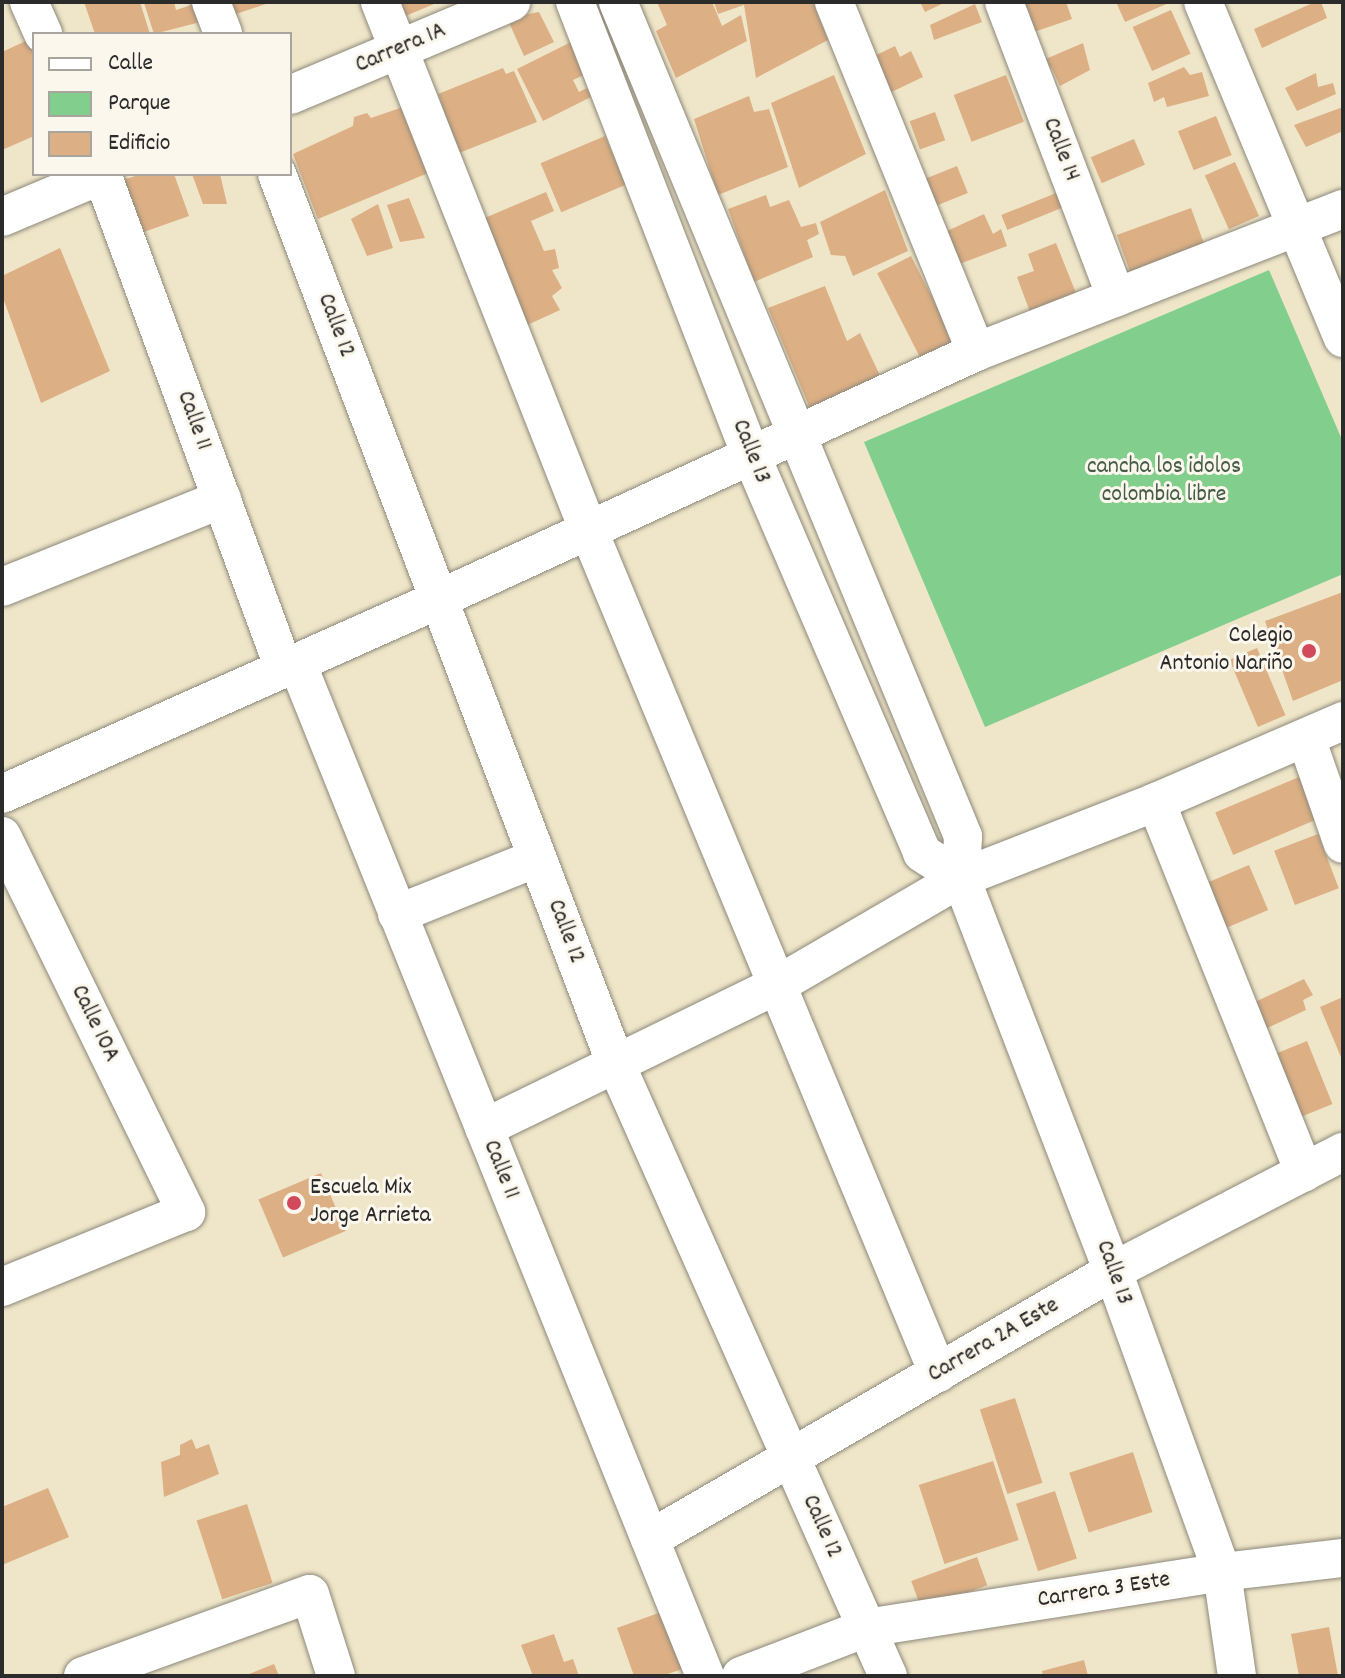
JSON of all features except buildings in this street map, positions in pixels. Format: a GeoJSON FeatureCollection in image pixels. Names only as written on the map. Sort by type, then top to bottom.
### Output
{"type":"FeatureCollection","features":[{"type":"Feature","properties":{"kind":"street"},"geometry":{"type":"LineString","coordinates":[[29,2],[42,32]]}},
{"type":"Feature","properties":{"kind":"street"},"geometry":{"type":"LineString","coordinates":[[211,2],[222,32]]}},
{"type":"Feature","properties":{"kind":"street"},"geometry":{"type":"LineString","coordinates":[[380,2],[588,529],[938,1373]]}},
{"type":"Feature","properties":{"kind":"street","name":"Carrera 1A"},"geometry":{"type":"LineString","coordinates":[[292,94],[511,2]]}},
{"type":"Feature","properties":{"kind":"street","name":"Calle 13"},"geometry":{"type":"LineString","coordinates":[[575,2],[751,455],[922,853],[961,878]]}},
{"type":"Feature","properties":{"kind":"street","name":"Calle 13"},"geometry":{"type":"LineString","coordinates":[[618,2],[963,836],[961,878],[1113,1271],[1222,1572],[1237,1676]]}},
{"type":"Feature","properties":{"kind":"street"},"geometry":{"type":"LineString","coordinates":[[834,2],[976,352]]}},
{"type":"Feature","properties":{"kind":"street","name":"Calle 14"},"geometry":{"type":"LineString","coordinates":[[1004,2],[1116,297]]}},
{"type":"Feature","properties":{"kind":"street"},"geometry":{"type":"LineString","coordinates":[[1203,2],[1343,338]]}},
{"type":"Feature","properties":{"kind":"street"},"geometry":{"type":"LineString","coordinates":[[2,217],[97,176]]}},
{"type":"Feature","properties":{"kind":"street","name":"Calle 11"},"geometry":{"type":"LineString","coordinates":[[103,176],[222,499],[397,914],[705,1676]]}},
{"type":"Feature","properties":{"kind":"street","name":"Calle 12"},"geometry":{"type":"LineString","coordinates":[[278,176],[615,1062],[888,1676]]}},
{"type":"Feature","properties":{"kind":"street"},"geometry":{"type":"LineString","coordinates":[[2,794],[439,599],[976,352],[1343,209]]}},
{"type":"Feature","properties":{"kind":"street"},"geometry":{"type":"LineString","coordinates":[[2,587],[222,499]]}},
{"type":"Feature","properties":{"kind":"street"},"geometry":{"type":"LineString","coordinates":[[484,1128],[777,985],[961,878],[1156,802],[1343,721]]}},
{"type":"Feature","properties":{"kind":"street"},"geometry":{"type":"LineString","coordinates":[[1306,738],[1343,844]]}},
{"type":"Feature","properties":{"kind":"street"},"geometry":{"type":"LineString","coordinates":[[1156,802],[1304,1172]]}},
{"type":"Feature","properties":{"kind":"street","name":"Calle 10A"},"geometry":{"type":"LineString","coordinates":[[2,836],[186,1212],[2,1287]]}},
{"type":"Feature","properties":{"kind":"street"},"geometry":{"type":"LineString","coordinates":[[397,914],[537,858]]}},
{"type":"Feature","properties":{"kind":"street","name":"Carrera 2A Este"},"geometry":{"type":"LineString","coordinates":[[650,1539],[1113,1271],[1343,1152]]}},
{"type":"Feature","properties":{"kind":"street","name":"Carrera 3 Este"},"geometry":{"type":"LineString","coordinates":[[741,1676],[866,1628],[1222,1572],[1343,1558]]}},
{"type":"Feature","properties":{"kind":"street"},"geometry":{"type":"LineString","coordinates":[[83,1676],[310,1594],[336,1676]]}},
{"type":"Feature","properties":{"kind":"green space","name":"cancha los idolos colombia libre"},"geometry":{"type":"Polygon","coordinates":[[[1269,270],[1343,442],[1343,574],[985,727],[864,442],[1269,270]]]}},
{"type":"Feature","properties":{"kind":"place","name":"Colegio Antonio Nariño"},"geometry":{"type":"Point","coordinates":[1309,651]}},
{"type":"Feature","properties":{"kind":"place","name":"Escuela Mix Jorge Arrieta"},"geometry":{"type":"Point","coordinates":[294,1203]}}]}
